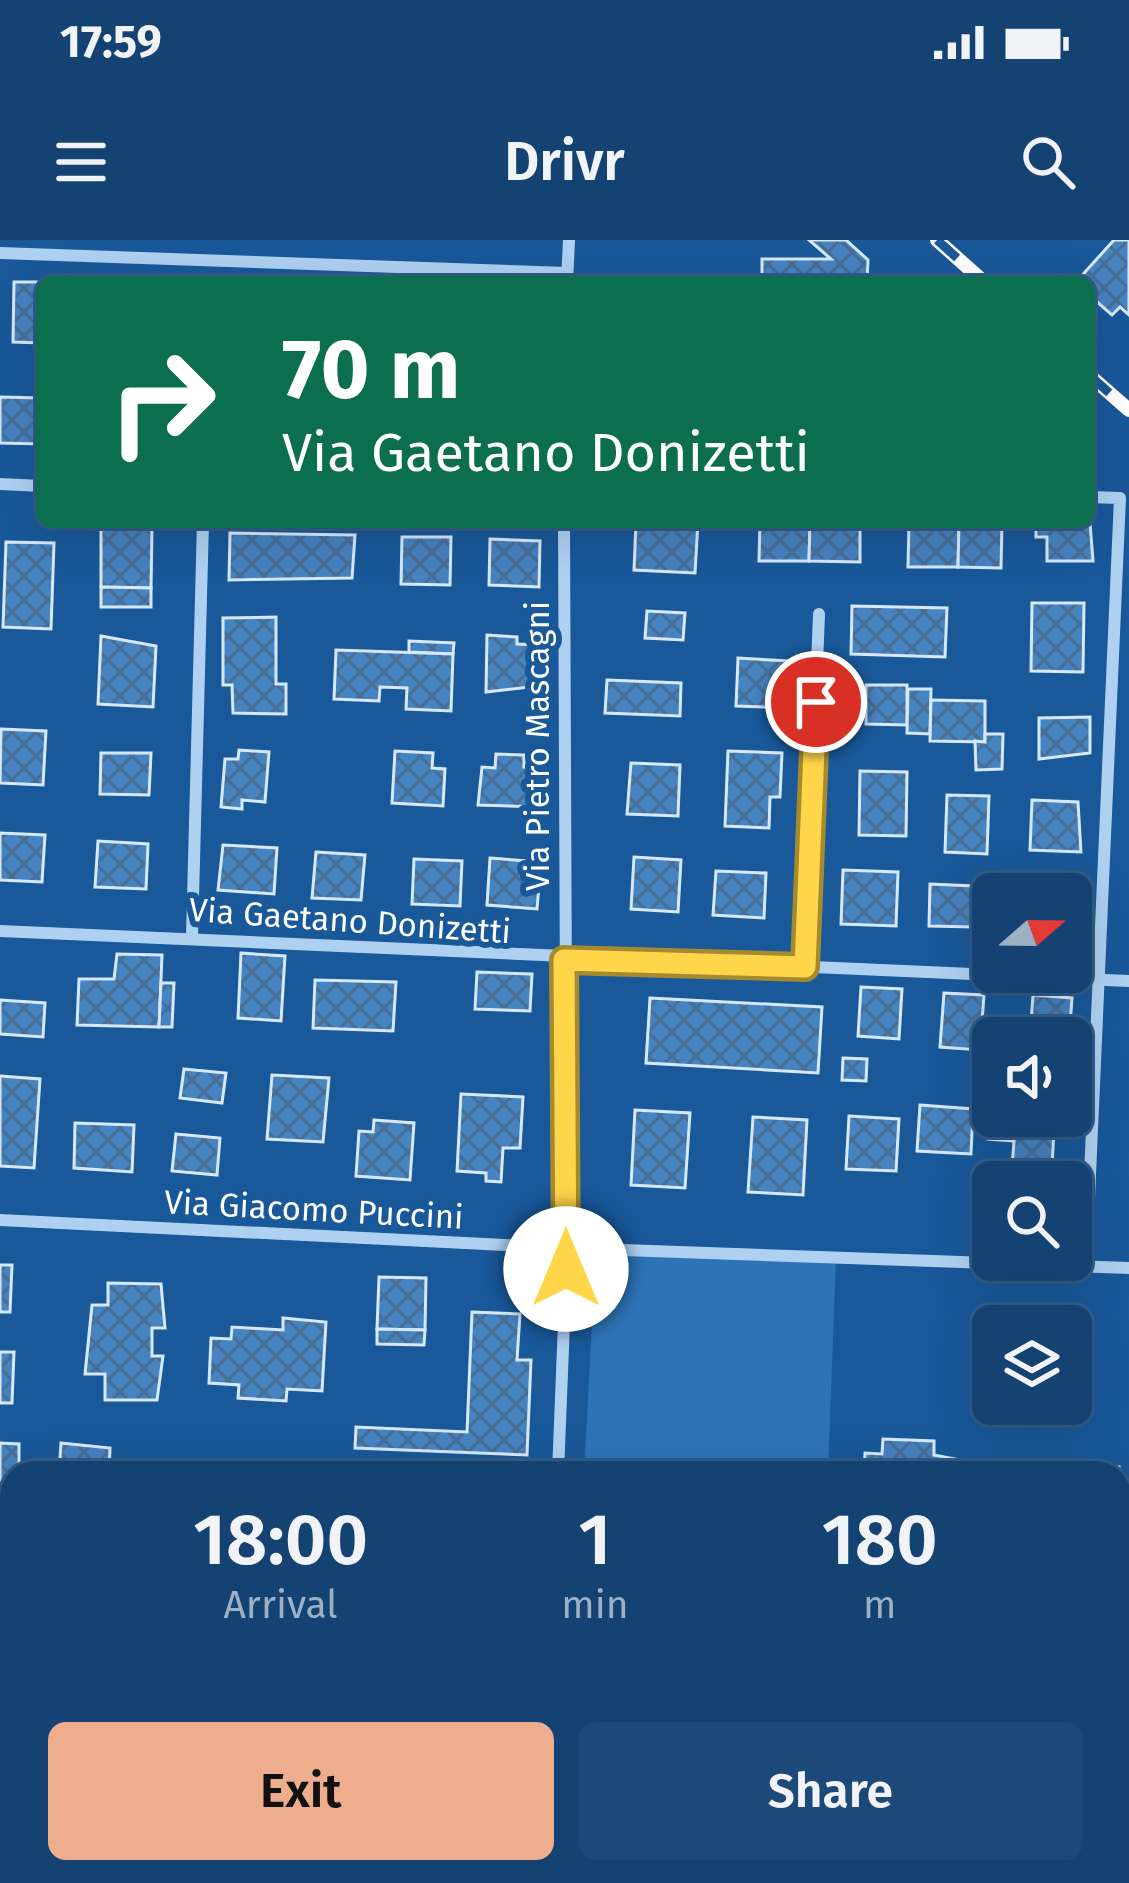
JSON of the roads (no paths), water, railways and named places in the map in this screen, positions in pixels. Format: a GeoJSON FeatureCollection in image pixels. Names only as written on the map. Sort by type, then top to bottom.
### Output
{"type":"FeatureCollection","features":[{"type":"Feature","properties":{"kind":"street"},"geometry":{"type":"LineString","coordinates":[[567,276],[569,240]]}},
{"type":"Feature","properties":{"kind":"street"},"geometry":{"type":"LineString","coordinates":[[0,254],[520,276]]}},
{"type":"Feature","properties":{"kind":"street"},"geometry":{"type":"LineString","coordinates":[[0,484],[36,486]]}},
{"type":"Feature","properties":{"kind":"street"},"geometry":{"type":"LineString","coordinates":[[1091,1161],[1120,498],[1095,497]]}},
{"type":"Feature","properties":{"kind":"street"},"geometry":{"type":"LineString","coordinates":[[192,936],[202,528]]}},
{"type":"Feature","properties":{"kind":"street","name":"Via Pietro Mascagni"},"geometry":{"type":"LineString","coordinates":[[558,1461],[567,1248],[564,528]]}},
{"type":"Feature","properties":{"kind":"street"},"geometry":{"type":"LineString","coordinates":[[805,967],[819,614]]}},
{"type":"Feature","properties":{"kind":"street","name":"Via Gaetano Donizetti"},"geometry":{"type":"LineString","coordinates":[[0,931],[192,936],[564,960],[1129,980]]}},
{"type":"Feature","properties":{"kind":"street","name":"Via Giacomo Puccini"},"geometry":{"type":"LineString","coordinates":[[0,1220],[567,1248],[972,1261]]}},
{"type":"Feature","properties":{"kind":"street","name":"Via Giacomo Puccini"},"geometry":{"type":"LineString","coordinates":[[1092,1265],[1129,1268]]}},
{"type":"Feature","properties":{"kind":"railway"},"geometry":{"type":"LineString","coordinates":[[937,240],[977,276]]}},
{"type":"Feature","properties":{"kind":"railway"},"geometry":{"type":"LineString","coordinates":[[1095,380],[1129,410]]}}]}
